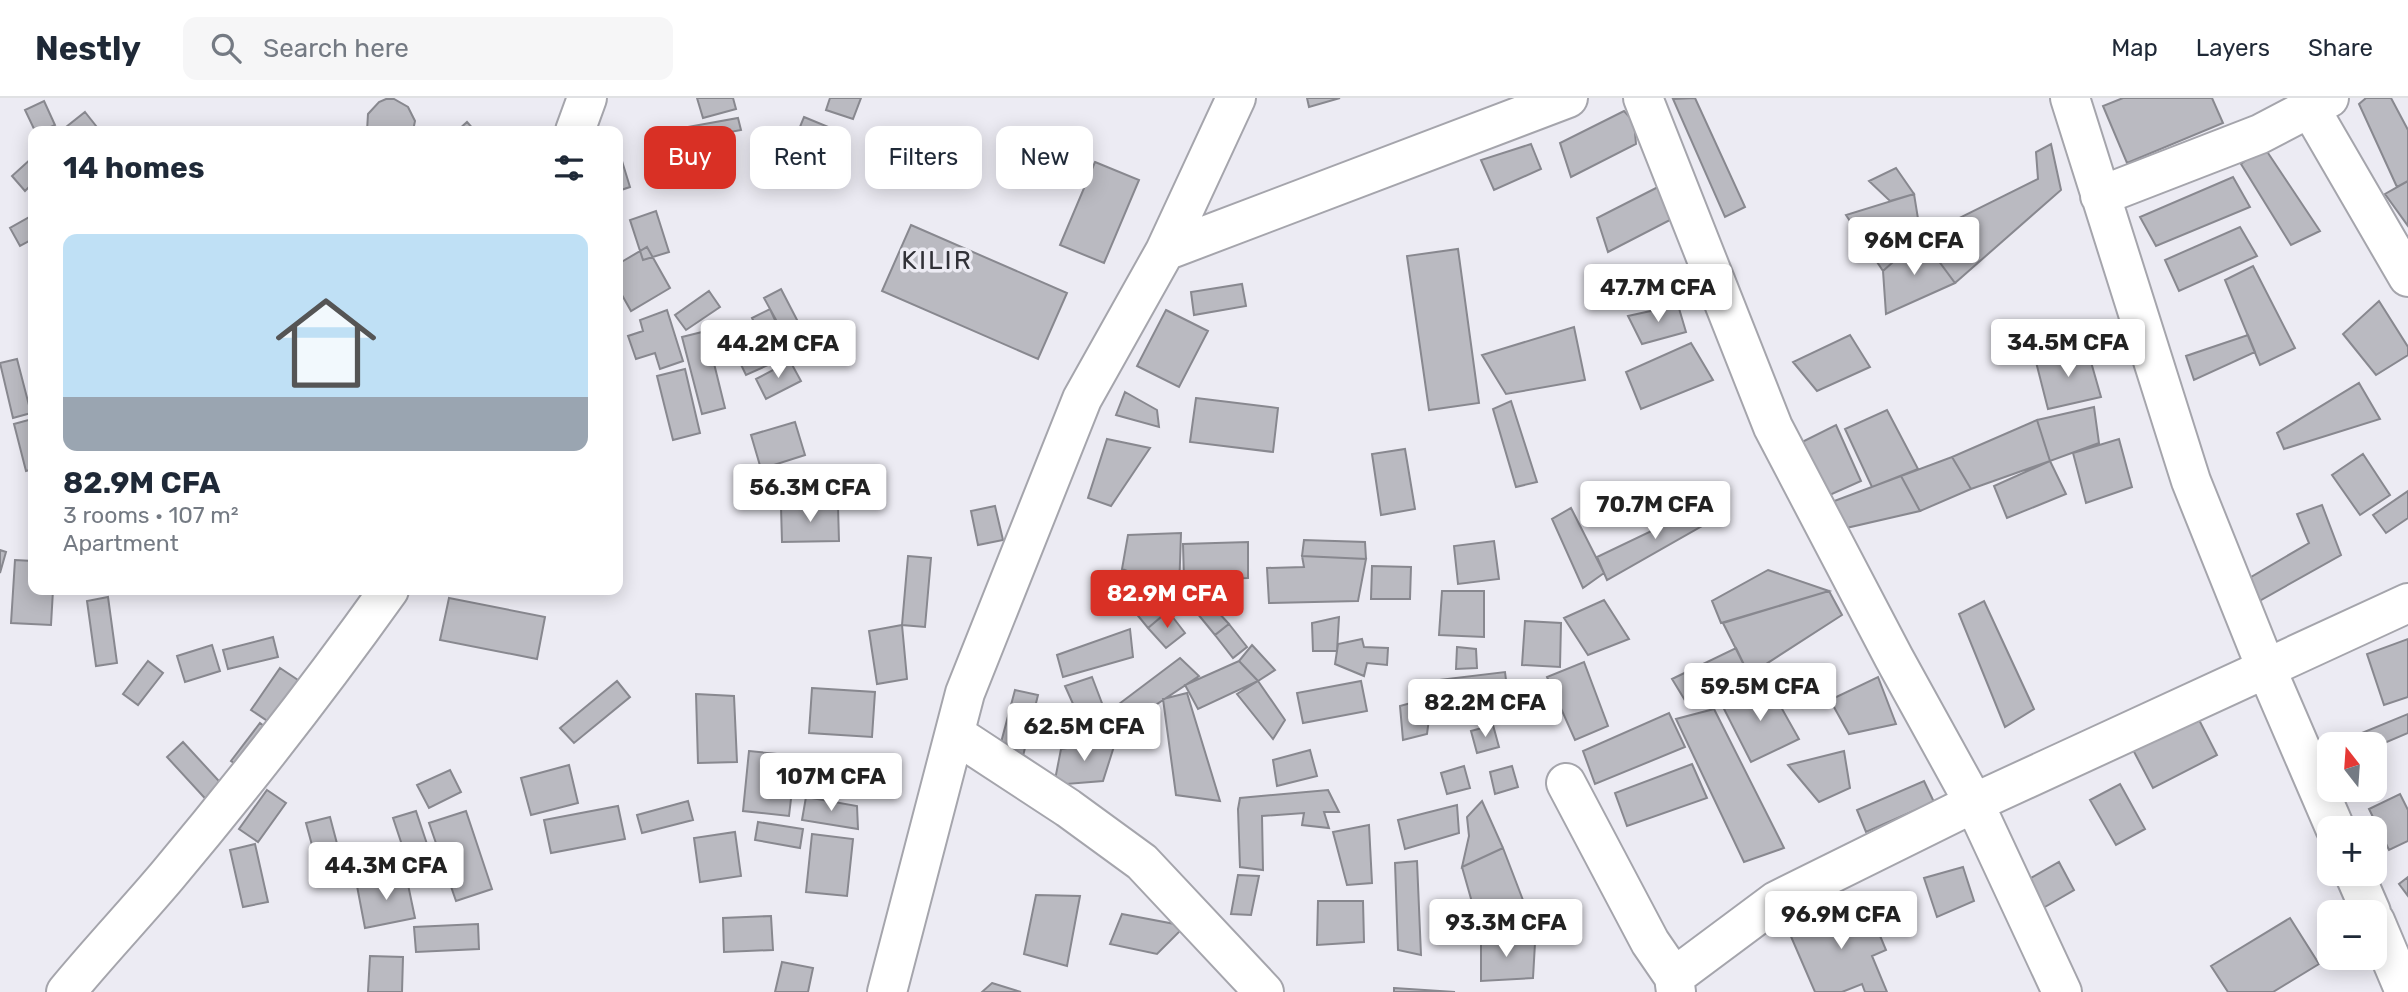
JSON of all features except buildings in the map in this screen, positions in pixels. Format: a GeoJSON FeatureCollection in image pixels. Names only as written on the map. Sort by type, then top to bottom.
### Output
{"type":"FeatureCollection","features":[{"type":"Feature","properties":{"kind":"street"},"geometry":{"type":"LineString","coordinates":[[577,126],[587,98]]}},
{"type":"Feature","properties":{"kind":"street"},"geometry":{"type":"LineString","coordinates":[[887,992],[965,693],[1082,399],[1165,251],[1236,98]]}},
{"type":"Feature","properties":{"kind":"street"},"geometry":{"type":"LineString","coordinates":[[1165,251],[1568,98]]}},
{"type":"Feature","properties":{"kind":"street"},"geometry":{"type":"LineString","coordinates":[[1643,98],[1773,427],[1894,658],[1974,803],[2062,992]]}},
{"type":"Feature","properties":{"kind":"street"},"geometry":{"type":"LineString","coordinates":[[2070,98],[2191,481],[2266,668],[2330,816]]}},
{"type":"Feature","properties":{"kind":"street"},"geometry":{"type":"LineString","coordinates":[[2100,196],[2260,135],[2320,104],[2408,277]]}},
{"type":"Feature","properties":{"kind":"street"},"geometry":{"type":"LineString","coordinates":[[66,992],[166,877],[322,683],[384,595]]}},
{"type":"Feature","properties":{"kind":"street"},"geometry":{"type":"LineString","coordinates":[[1566,783],[1675,985],[1776,901],[1974,803],[2408,603]]}},
{"type":"Feature","properties":{"kind":"street"},"geometry":{"type":"LineString","coordinates":[[955,734],[1068,808],[1142,862],[1264,992]]}},
{"type":"Feature","properties":{"kind":"street"},"geometry":{"type":"LineString","coordinates":[[2387,948],[2407,992]]}},
{"type":"Feature","properties":{"kind":"district","name":"KILIR"},"geometry":{"type":"Point","coordinates":[937,260]}}]}
